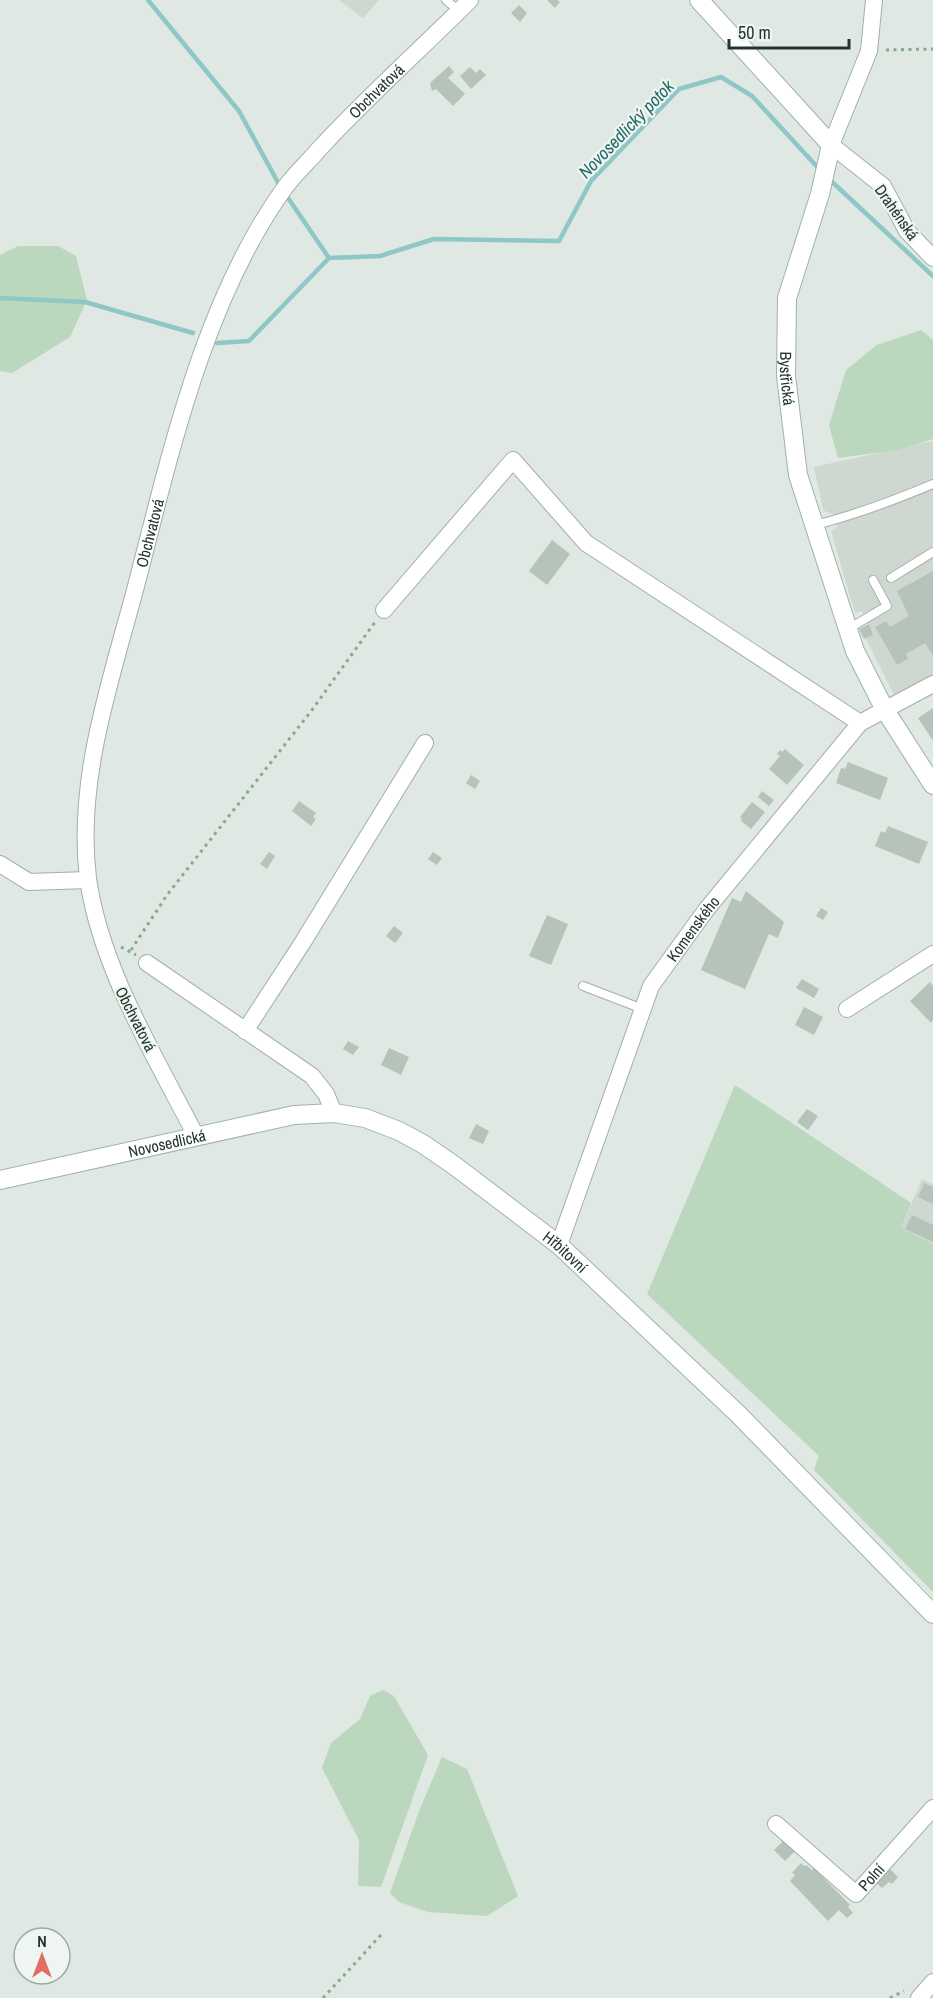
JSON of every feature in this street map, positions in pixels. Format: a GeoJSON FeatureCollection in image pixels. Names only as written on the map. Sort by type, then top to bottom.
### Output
{"type":"FeatureCollection","features":[{"type":"Feature","properties":{"kind":"street"},"geometry":{"type":"LineString","coordinates":[[699,0],[831,145],[869,51],[874,0]]}},
{"type":"Feature","properties":{"kind":"street","name":"Obchvatová"},"geometry":{"type":"LineString","coordinates":[[196,1136],[118,982],[102,941],[88,880],[85,829],[90,780],[100,724],[173,446],[205,348],[243,255],[287,185],[352,113],[465,5]]}},
{"type":"Feature","properties":{"kind":"street","name":"Bystřická"},"geometry":{"type":"LineString","coordinates":[[831,145],[823,182],[787,298],[786,376],[798,475],[855,651],[885,710],[933,785]]}},
{"type":"Feature","properties":{"kind":"street","name":"Drahénská"},"geometry":{"type":"LineString","coordinates":[[831,145],[883,186],[908,231],[933,258]]}},
{"type":"Feature","properties":{"kind":"street"},"geometry":{"type":"LineString","coordinates":[[384,610],[513,460],[586,543],[860,723]]}},
{"type":"Feature","properties":{"kind":"street","name":"Komenského"},"geometry":{"type":"LineString","coordinates":[[559,1245],[651,987],[706,910],[860,723],[933,684]]}},
{"type":"Feature","properties":{"kind":"street"},"geometry":{"type":"LineString","coordinates":[[245,1031],[303,942],[425,743]]}},
{"type":"Feature","properties":{"kind":"street"},"geometry":{"type":"LineString","coordinates":[[0,864],[28,882],[88,880]]}},
{"type":"Feature","properties":{"kind":"street"},"geometry":{"type":"LineString","coordinates":[[847,1009],[933,954]]}},
{"type":"Feature","properties":{"kind":"street"},"geometry":{"type":"LineString","coordinates":[[147,963],[312,1076],[326,1095],[334,1113]]}},
{"type":"Feature","properties":{"kind":"street","name":"Novosedlická"},"geometry":{"type":"LineString","coordinates":[[0,1180],[294,1115],[334,1113]]}},
{"type":"Feature","properties":{"kind":"street","name":"Hřbitovní"},"geometry":{"type":"LineString","coordinates":[[334,1113],[364,1118],[399,1131],[423,1144],[559,1245],[738,1414],[933,1614]]}},
{"type":"Feature","properties":{"kind":"street","name":"Polní"},"geometry":{"type":"LineString","coordinates":[[776,1824],[856,1894],[933,1808]]}},
{"type":"Feature","properties":{"kind":"street"},"geometry":{"type":"LineString","coordinates":[[919,1998],[933,1982]]}},
{"type":"Feature","properties":{"kind":"lane"},"geometry":{"type":"LineString","coordinates":[[446,0],[465,5]]}},
{"type":"Feature","properties":{"kind":"lane"},"geometry":{"type":"LineString","coordinates":[[814,525],[875,506],[933,484]]}},
{"type":"Feature","properties":{"kind":"lane"},"geometry":{"type":"LineString","coordinates":[[891,578],[933,552]]}},
{"type":"Feature","properties":{"kind":"lane"},"geometry":{"type":"LineString","coordinates":[[848,630],[887,606],[873,580]]}},
{"type":"Feature","properties":{"kind":"lane"},"geometry":{"type":"LineString","coordinates":[[583,986],[643,1009]]}},
{"type":"Feature","properties":{"kind":"path"},"geometry":{"type":"LineString","coordinates":[[869,51],[933,49]]}},
{"type":"Feature","properties":{"kind":"path"},"geometry":{"type":"LineString","coordinates":[[131,950],[167,895],[312,710],[384,610]]}},
{"type":"Feature","properties":{"kind":"path"},"geometry":{"type":"LineString","coordinates":[[102,941],[131,950],[147,963]]}},
{"type":"Feature","properties":{"kind":"path"},"geometry":{"type":"LineString","coordinates":[[323,1998],[381,1935]]}},
{"type":"Feature","properties":{"kind":"shaded area"},"geometry":{"type":"Polygon","coordinates":[[[339,0],[379,0],[363,18],[339,0]]]}},
{"type":"Feature","properties":{"kind":"shaded area"},"geometry":{"type":"Polygon","coordinates":[[[933,441],[933,675],[895,697],[863,633],[871,629],[862,611],[855,613],[831,531],[837,527],[833,514],[823,509],[814,467],[933,441]]]}},
{"type":"Feature","properties":{"kind":"shaded area"},"geometry":{"type":"Polygon","coordinates":[[[922,1179],[933,1184],[933,1244],[901,1228],[922,1179]]]}},
{"type":"Feature","properties":{"kind":"green space"},"geometry":{"type":"Polygon","coordinates":[[[18,246],[58,246],[76,256],[87,300],[70,337],[12,373],[0,371],[0,255],[18,246]]]}},
{"type":"Feature","properties":{"kind":"green space"},"geometry":{"type":"Polygon","coordinates":[[[921,330],[933,340],[933,439],[898,450],[838,458],[829,425],[846,370],[877,345],[921,330]]]}},
{"type":"Feature","properties":{"kind":"green space"},"geometry":{"type":"Polygon","coordinates":[[[735,1085],[911,1203],[901,1228],[933,1244],[933,1592],[814,1470],[819,1456],[647,1294],[735,1085]]]}},
{"type":"Feature","properties":{"kind":"green space"},"geometry":{"type":"Polygon","coordinates":[[[383,1690],[394,1696],[428,1755],[381,1887],[358,1886],[359,1840],[322,1768],[331,1743],[360,1719],[370,1696],[383,1690]]]}},
{"type":"Feature","properties":{"kind":"green space"},"geometry":{"type":"Polygon","coordinates":[[[442,1757],[467,1769],[518,1896],[487,1916],[428,1912],[399,1902],[390,1893],[419,1811],[442,1757]]]}},
{"type":"Feature","properties":{"kind":"building"},"geometry":{"type":"Polygon","coordinates":[[[547,0],[557,0],[560,2],[555,8],[547,0]]]}},
{"type":"Feature","properties":{"kind":"building"},"geometry":{"type":"Polygon","coordinates":[[[519,5],[527,13],[520,22],[511,13],[519,5]]]}},
{"type":"Feature","properties":{"kind":"building"},"geometry":{"type":"Polygon","coordinates":[[[449,66],[454,72],[448,78],[465,94],[453,106],[436,89],[432,91],[430,83],[449,66]]]}},
{"type":"Feature","properties":{"kind":"building"},"geometry":{"type":"Polygon","coordinates":[[[470,67],[476,73],[480,69],[486,75],[471,89],[460,76],[470,67]]]}},
{"type":"Feature","properties":{"kind":"building"},"geometry":{"type":"Polygon","coordinates":[[[552,540],[570,554],[547,585],[529,571],[552,540]]]}},
{"type":"Feature","properties":{"kind":"building"},"geometry":{"type":"Polygon","coordinates":[[[933,571],[933,656],[925,643],[906,654],[908,659],[897,665],[875,627],[886,621],[890,627],[909,616],[897,591],[933,571]]]}},
{"type":"Feature","properties":{"kind":"building"},"geometry":{"type":"Polygon","coordinates":[[[869,624],[873,635],[864,639],[859,629],[869,624]]]}},
{"type":"Feature","properties":{"kind":"building"},"geometry":{"type":"Polygon","coordinates":[[[933,708],[933,741],[918,718],[933,708]]]}},
{"type":"Feature","properties":{"kind":"building"},"geometry":{"type":"Polygon","coordinates":[[[785,749],[804,765],[787,785],[769,769],[780,756],[777,754],[780,750],[782,752],[785,749]]]}},
{"type":"Feature","properties":{"kind":"building"},"geometry":{"type":"Polygon","coordinates":[[[848,762],[888,778],[880,800],[836,783],[841,768],[845,769],[848,762]]]}},
{"type":"Feature","properties":{"kind":"building"},"geometry":{"type":"Polygon","coordinates":[[[471,775],[480,781],[475,789],[466,783],[471,775]]]}},
{"type":"Feature","properties":{"kind":"building"},"geometry":{"type":"Polygon","coordinates":[[[762,791],[774,800],[769,806],[758,797],[762,791]]]}},
{"type":"Feature","properties":{"kind":"building"},"geometry":{"type":"Polygon","coordinates":[[[299,801],[316,813],[313,817],[316,819],[311,826],[292,811],[299,801]]]}},
{"type":"Feature","properties":{"kind":"building"},"geometry":{"type":"Polygon","coordinates":[[[752,802],[765,812],[751,829],[741,821],[740,817],[752,802]]]}},
{"type":"Feature","properties":{"kind":"building"},"geometry":{"type":"Polygon","coordinates":[[[888,826],[928,842],[919,864],[875,846],[881,831],[885,833],[888,826]]]}},
{"type":"Feature","properties":{"kind":"building"},"geometry":{"type":"Polygon","coordinates":[[[269,852],[275,856],[267,869],[260,864],[269,852]]]}},
{"type":"Feature","properties":{"kind":"building"},"geometry":{"type":"Polygon","coordinates":[[[433,852],[442,858],[437,865],[428,859],[433,852]]]}},
{"type":"Feature","properties":{"kind":"building"},"geometry":{"type":"Polygon","coordinates":[[[746,891],[784,922],[778,938],[769,934],[745,989],[701,970],[732,898],[741,902],[746,891]]]}},
{"type":"Feature","properties":{"kind":"building"},"geometry":{"type":"Polygon","coordinates":[[[821,908],[828,912],[823,920],[816,916],[821,908]]]}},
{"type":"Feature","properties":{"kind":"building"},"geometry":{"type":"Polygon","coordinates":[[[547,915],[568,924],[551,965],[529,956],[547,915]]]}},
{"type":"Feature","properties":{"kind":"building"},"geometry":{"type":"Polygon","coordinates":[[[394,926],[403,933],[395,943],[386,936],[394,926]]]}},
{"type":"Feature","properties":{"kind":"building"},"geometry":{"type":"Polygon","coordinates":[[[802,979],[819,989],[814,998],[796,988],[802,979]]]}},
{"type":"Feature","properties":{"kind":"building"},"geometry":{"type":"Polygon","coordinates":[[[930,982],[933,986],[933,1020],[931,1023],[910,1001],[930,982]]]}},
{"type":"Feature","properties":{"kind":"building"},"geometry":{"type":"Polygon","coordinates":[[[804,1007],[823,1017],[814,1035],[795,1025],[804,1007]]]}},
{"type":"Feature","properties":{"kind":"building"},"geometry":{"type":"Polygon","coordinates":[[[348,1041],[359,1047],[353,1055],[343,1049],[348,1041]]]}},
{"type":"Feature","properties":{"kind":"building"},"geometry":{"type":"Polygon","coordinates":[[[389,1048],[409,1057],[401,1075],[381,1065],[389,1048]]]}},
{"type":"Feature","properties":{"kind":"building"},"geometry":{"type":"Polygon","coordinates":[[[807,1109],[818,1116],[808,1130],[797,1122],[807,1109]]]}},
{"type":"Feature","properties":{"kind":"building"},"geometry":{"type":"Polygon","coordinates":[[[476,1124],[489,1131],[483,1144],[469,1138],[476,1124]]]}},
{"type":"Feature","properties":{"kind":"building"},"geometry":{"type":"Polygon","coordinates":[[[924,1183],[933,1187],[933,1204],[918,1197],[924,1183]]]}},
{"type":"Feature","properties":{"kind":"building"},"geometry":{"type":"Polygon","coordinates":[[[912,1215],[933,1225],[933,1242],[905,1229],[912,1215]]]}},
{"type":"Feature","properties":{"kind":"building"},"geometry":{"type":"Polygon","coordinates":[[[784,1840],[795,1851],[785,1861],[774,1850],[784,1840]]]}},
{"type":"Feature","properties":{"kind":"building"},"geometry":{"type":"Polygon","coordinates":[[[801,1863],[812,1870],[814,1868],[850,1905],[848,1907],[853,1913],[847,1918],[839,1910],[828,1921],[790,1881],[795,1875],[792,1873],[801,1863]]]}},
{"type":"Feature","properties":{"kind":"building"},"geometry":{"type":"Polygon","coordinates":[[[889,1868],[898,1877],[892,1884],[889,1882],[882,1888],[875,1882],[889,1868]]]}},
{"type":"Feature","properties":{"kind":"waterway"},"geometry":{"type":"LineString","coordinates":[[148,0],[239,111],[281,188]]}},
{"type":"Feature","properties":{"kind":"waterway","name":"Novosedlický potok"},"geometry":{"type":"LineString","coordinates":[[217,343],[249,341],[329,258],[380,256],[434,239],[559,241],[591,181],[679,89],[721,77],[752,96],[821,171]]}},
{"type":"Feature","properties":{"kind":"waterway","name":"Novosedlický potok"},"geometry":{"type":"LineString","coordinates":[[829,179],[933,276]]}},
{"type":"Feature","properties":{"kind":"waterway"},"geometry":{"type":"LineString","coordinates":[[286,195],[329,258]]}},
{"type":"Feature","properties":{"kind":"waterway","name":"Novosedlický potok"},"geometry":{"type":"LineString","coordinates":[[0,298],[85,302],[193,333]]}}]}
